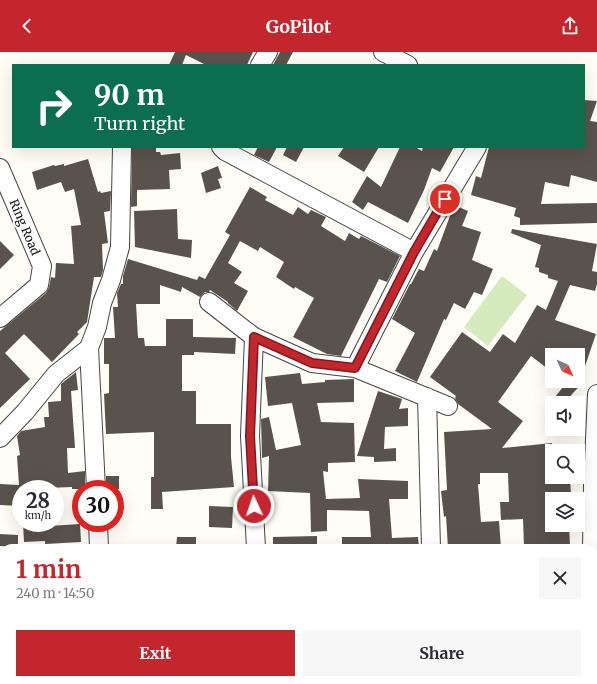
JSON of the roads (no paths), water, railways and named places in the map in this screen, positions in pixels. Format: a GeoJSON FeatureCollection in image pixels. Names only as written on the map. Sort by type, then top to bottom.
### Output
{"type":"FeatureCollection","features":[{"type":"Feature","properties":{"kind":"street"},"geometry":{"type":"LineString","coordinates":[[261,64],[268,52]]}},
{"type":"Feature","properties":{"kind":"street"},"geometry":{"type":"LineString","coordinates":[[383,52],[406,64]]}},
{"type":"Feature","properties":{"kind":"street"},"geometry":{"type":"LineString","coordinates":[[96,480],[89,348],[120,247],[122,148]]}},
{"type":"Feature","properties":{"kind":"street"},"geometry":{"type":"LineString","coordinates":[[222,148],[225,151],[414,252]]}},
{"type":"Feature","properties":{"kind":"street"},"geometry":{"type":"LineString","coordinates":[[355,368],[414,252],[476,148]]}},
{"type":"Feature","properties":{"kind":"street","name":"Ring Road"},"geometry":{"type":"LineString","coordinates":[[0,168],[42,266],[39,285],[0,318]]}},
{"type":"Feature","properties":{"kind":"street"},"geometry":{"type":"LineString","coordinates":[[209,302],[254,337],[312,363],[355,368],[448,406]]}},
{"type":"Feature","properties":{"kind":"street"},"geometry":{"type":"LineString","coordinates":[[254,337],[250,436],[256,544]]}},
{"type":"Feature","properties":{"kind":"street"},"geometry":{"type":"LineString","coordinates":[[0,438],[25,412],[56,374],[89,348]]}},
{"type":"Feature","properties":{"kind":"street"},"geometry":{"type":"LineString","coordinates":[[592,544],[597,394]]}},
{"type":"Feature","properties":{"kind":"street"},"geometry":{"type":"LineString","coordinates":[[427,397],[431,544]]}},
{"type":"Feature","properties":{"kind":"street"},"geometry":{"type":"LineString","coordinates":[[98,532],[99,544]]}}]}
